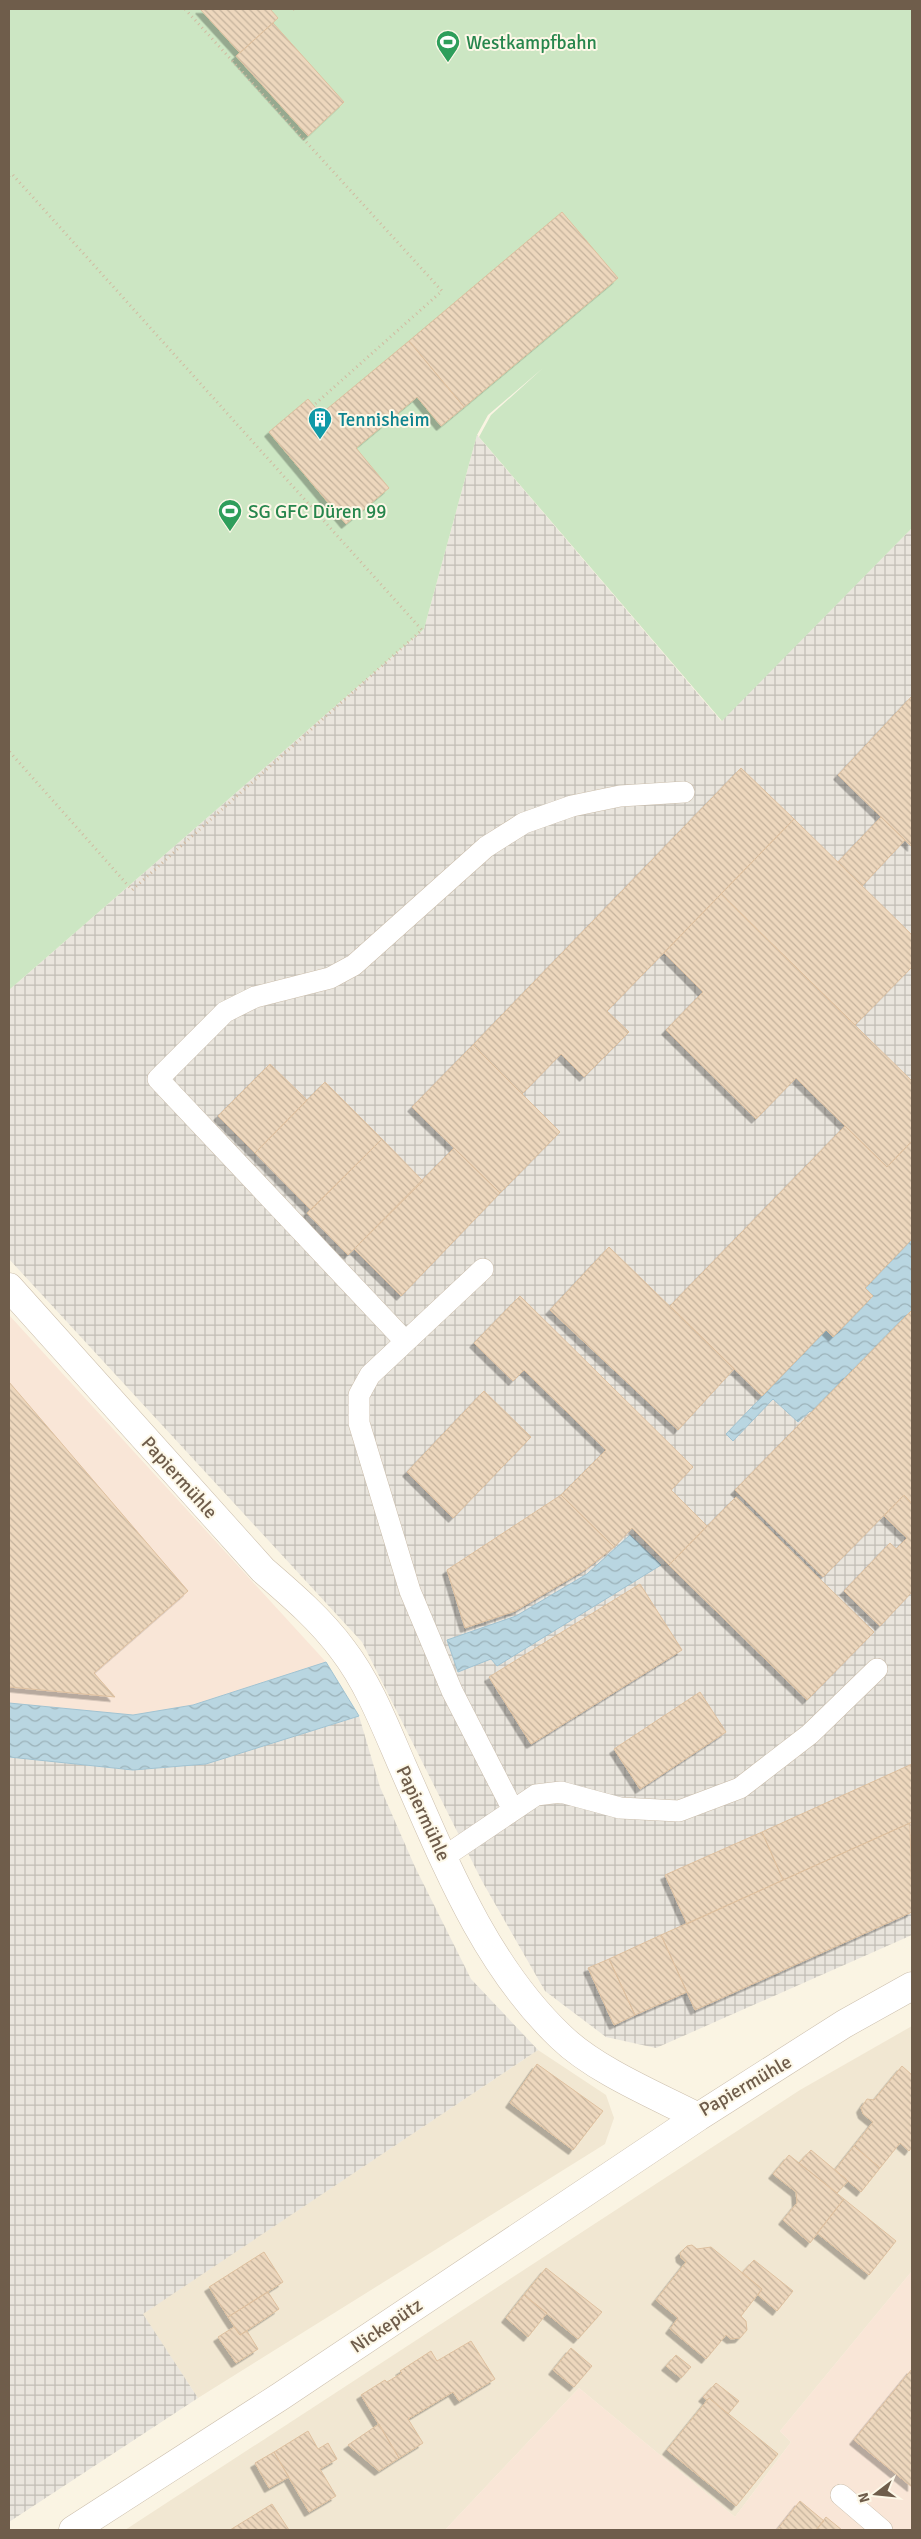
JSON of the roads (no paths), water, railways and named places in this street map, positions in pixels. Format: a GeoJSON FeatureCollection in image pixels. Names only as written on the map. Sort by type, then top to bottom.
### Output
{"type":"FeatureCollection","features":[{"type":"Feature","properties":{"kind":"street","name":"Papiermühle"},"geometry":{"type":"LineString","coordinates":[[9,1287],[263,1570],[304,1606],[344,1651],[377,1708],[472,1917],[496,1957],[524,1996],[562,2038],[602,2067],[698,2117],[844,2024],[912,1986]]}},
{"type":"Feature","properties":{"kind":"street","name":"Nickepütz"},"geometry":{"type":"LineString","coordinates":[[73,2530],[281,2396],[698,2117]]}},
{"type":"Feature","properties":{"kind":"lane"},"geometry":{"type":"LineString","coordinates":[[405,1340],[158,1079],[225,1012],[255,997],[330,978],[354,965],[486,847],[524,823],[582,804],[620,796],[684,792]]}},
{"type":"Feature","properties":{"kind":"lane"},"geometry":{"type":"LineString","coordinates":[[483,1268],[370,1375],[359,1395],[359,1423],[410,1591],[452,1692],[513,1810]]}},
{"type":"Feature","properties":{"kind":"lane"},"geometry":{"type":"LineString","coordinates":[[444,1857],[536,1795],[560,1792],[620,1808],[679,1810],[740,1788],[810,1734],[877,1668]]}},
{"type":"Feature","properties":{"kind":"lane"},"geometry":{"type":"LineString","coordinates":[[841,2495],[882,2530]]}},
{"type":"Feature","properties":{"kind":"water"},"geometry":{"type":"Polygon","coordinates":[[[912,1239],[912,1311],[814,1410],[814,1413],[810,1411],[798,1422],[773,1399],[733,1441],[726,1434],[826,1330],[833,1337],[873,1296],[865,1288],[912,1239]]]}},
{"type":"Feature","properties":{"kind":"water"},"geometry":{"type":"Polygon","coordinates":[[[630,1535],[661,1565],[497,1666],[491,1659],[458,1672],[447,1640],[516,1616],[587,1574],[630,1535]]]}},
{"type":"Feature","properties":{"kind":"water"},"geometry":{"type":"Polygon","coordinates":[[[326,1662],[359,1716],[206,1764],[133,1770],[9,1757],[9,1703],[133,1715],[193,1705],[326,1662]]]}},
{"type":"Feature","properties":{"kind":"place","name":"Westkampfbahn"},"geometry":{"type":"Point","coordinates":[448,63]}},
{"type":"Feature","properties":{"kind":"place","name":"Tennisheim"},"geometry":{"type":"Point","coordinates":[320,440]}},
{"type":"Feature","properties":{"kind":"place","name":"SG GFC Düren 99"},"geometry":{"type":"Point","coordinates":[230,532]}}]}
